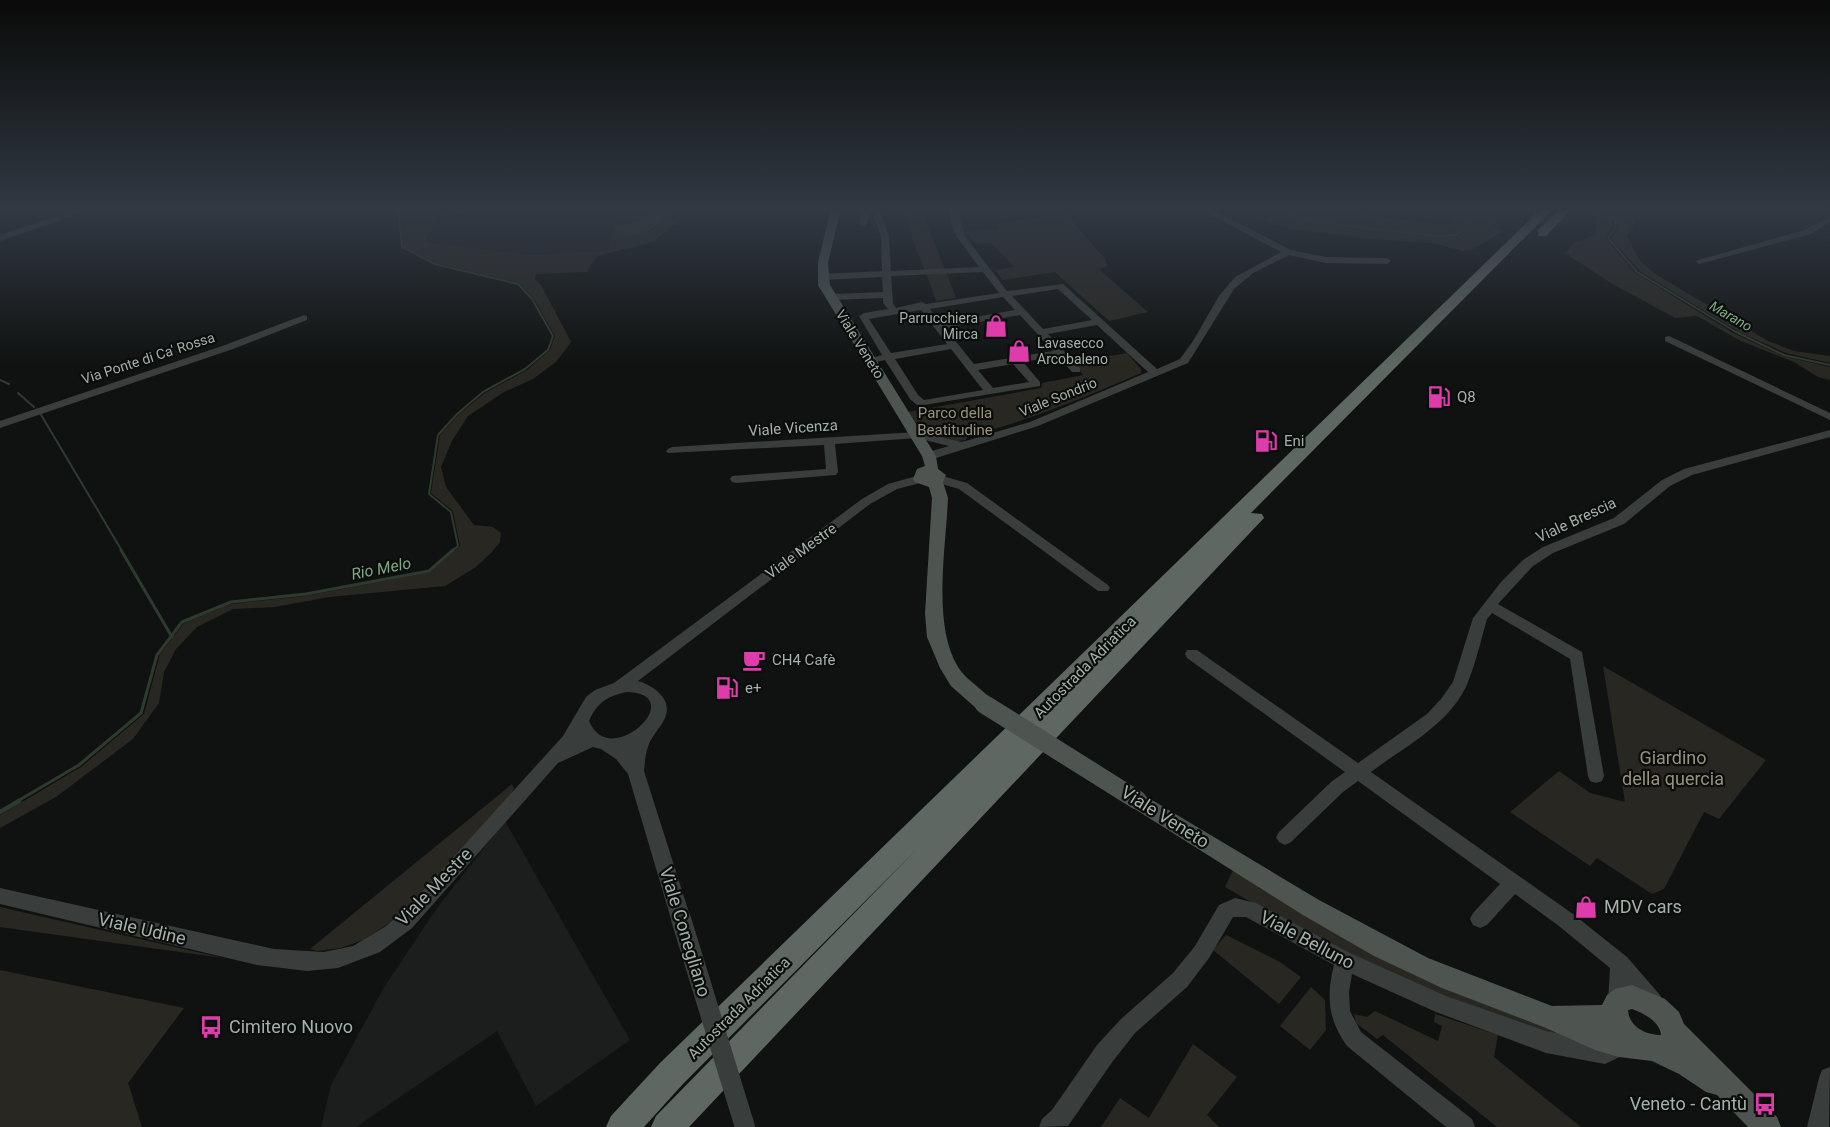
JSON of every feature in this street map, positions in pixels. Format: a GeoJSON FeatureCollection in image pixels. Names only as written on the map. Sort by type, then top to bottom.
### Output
{"type":"FeatureCollection","features":[{"type":"Feature","properties":{"kind":"highway","name":"Autostrada Adriatica"},"geometry":{"type":"LineString","coordinates":[[622,1127],[671,1074],[1496,261]]}},
{"type":"Feature","properties":{"kind":"highway","name":"Autostrada Adriatica"},"geometry":{"type":"LineString","coordinates":[[668,1127],[1152,621],[1512,261]]}},
{"type":"Feature","properties":{"kind":"main road","name":"Viale Veneto"},"geometry":{"type":"LineString","coordinates":[[824,261],[824,285],[917,435],[932,477],[936,637],[949,668],[958,681],[984,704],[1137,800],[1343,926],[1389,951],[1476,991],[1551,1017],[1603,1024],[1640,1047],[1688,1065],[1746,1105]]}},
{"type":"Feature","properties":{"kind":"main road"},"geometry":{"type":"LineString","coordinates":[[1603,1024],[1624,998],[1641,999],[1666,1021],[1674,1037],[1670,1045],[1640,1047]]}},
{"type":"Feature","properties":{"kind":"main road","name":"Viale Veneto"},"geometry":{"type":"LineString","coordinates":[[1666,1021],[1767,1127]]}},
{"type":"Feature","properties":{"kind":"street"},"geometry":{"type":"LineString","coordinates":[[886,261],[888,303],[893,310]]}},
{"type":"Feature","properties":{"kind":"street"},"geometry":{"type":"LineString","coordinates":[[979,261],[1004,293],[1076,370]]}},
{"type":"Feature","properties":{"kind":"street","name":"Viale Sondrio"},"geometry":{"type":"LineString","coordinates":[[932,477],[964,445],[1034,424],[1184,361],[1196,348],[1228,291],[1237,280],[1272,261]]}},
{"type":"Feature","properties":{"kind":"street"},"geometry":{"type":"LineString","coordinates":[[1362,261],[1387,261]]}},
{"type":"Feature","properties":{"kind":"street"},"geometry":{"type":"LineString","coordinates":[[823,277],[985,269]]}},
{"type":"Feature","properties":{"kind":"street"},"geometry":{"type":"LineString","coordinates":[[1015,360],[1036,384],[922,404],[914,397],[864,316],[922,305],[1060,286],[1155,373]]}},
{"type":"Feature","properties":{"kind":"street"},"geometry":{"type":"LineString","coordinates":[[831,297],[888,295]]}},
{"type":"Feature","properties":{"kind":"street"},"geometry":{"type":"LineString","coordinates":[[962,299],[979,319]]}},
{"type":"Feature","properties":{"kind":"street"},"geometry":{"type":"LineString","coordinates":[[922,305],[990,392]]}},
{"type":"Feature","properties":{"kind":"street"},"geometry":{"type":"LineString","coordinates":[[938,326],[1022,312]]}},
{"type":"Feature","properties":{"kind":"street","name":"Via Ponte di Ca' Rossa"},"geometry":{"type":"LineString","coordinates":[[0,425],[97,390],[212,354],[304,318]]}},
{"type":"Feature","properties":{"kind":"street"},"geometry":{"type":"LineString","coordinates":[[1040,332],[1100,322]]}},
{"type":"Feature","properties":{"kind":"street"},"geometry":{"type":"LineString","coordinates":[[1669,339],[1830,417]]}},
{"type":"Feature","properties":{"kind":"street"},"geometry":{"type":"LineString","coordinates":[[870,360],[953,346]]}},
{"type":"Feature","properties":{"kind":"street"},"geometry":{"type":"LineString","coordinates":[[970,368],[1060,352]]}},
{"type":"Feature","properties":{"kind":"street","name":"Viale Brescia"},"geometry":{"type":"LineString","coordinates":[[1286,837],[1336,787],[1433,718],[1448,703],[1460,683],[1480,618],[1528,563],[1548,550],[1618,521],[1666,483],[1688,472],[1830,433]]}},
{"type":"Feature","properties":{"kind":"street","name":"Viale Sondrio"},"geometry":{"type":"LineString","coordinates":[[917,435],[964,445]]}},
{"type":"Feature","properties":{"kind":"street","name":"Viale Vicenza"},"geometry":{"type":"LineString","coordinates":[[672,451],[917,435]]}},
{"type":"Feature","properties":{"kind":"street"},"geometry":{"type":"LineString","coordinates":[[736,479],[832,472],[829,441]]}},
{"type":"Feature","properties":{"kind":"street"},"geometry":{"type":"LineString","coordinates":[[932,477],[963,486],[1103,588]]}},
{"type":"Feature","properties":{"kind":"street"},"geometry":{"type":"LineString","coordinates":[[932,477],[963,486]]}},
{"type":"Feature","properties":{"kind":"street","name":"Viale Mestre"},"geometry":{"type":"LineString","coordinates":[[285,960],[324,961],[349,956],[379,942],[419,908],[553,758],[581,721],[584,710],[593,699],[620,687],[876,497],[896,484],[932,477]]}},
{"type":"Feature","properties":{"kind":"street"},"geometry":{"type":"LineString","coordinates":[[1489,605],[1577,656],[1596,776]]}},
{"type":"Feature","properties":{"kind":"street","name":"Viale Veneto"},"geometry":{"type":"LineString","coordinates":[[1192,654],[1598,944],[1620,964],[1666,1021]]}},
{"type":"Feature","properties":{"kind":"street"},"geometry":{"type":"LineString","coordinates":[[647,691],[659,657]]}},
{"type":"Feature","properties":{"kind":"street"},"geometry":{"type":"LineString","coordinates":[[620,687],[634,687],[647,691],[656,698],[659,708],[656,719],[648,730]]}},
{"type":"Feature","properties":{"kind":"street"},"geometry":{"type":"LineString","coordinates":[[581,721],[584,732],[598,742]]}},
{"type":"Feature","properties":{"kind":"street","name":"Viale Mestre"},"geometry":{"type":"LineString","coordinates":[[553,758],[598,742],[628,742],[648,730]]}},
{"type":"Feature","properties":{"kind":"street","name":"Viale Conegliano"},"geometry":{"type":"LineString","coordinates":[[636,771],[639,748],[648,730]]}},
{"type":"Feature","properties":{"kind":"street","name":"Viale Conegliano"},"geometry":{"type":"LineString","coordinates":[[598,742],[622,754],[636,771],[745,1127]]}},
{"type":"Feature","properties":{"kind":"street"},"geometry":{"type":"LineString","coordinates":[[1480,920],[1513,883]]}},
{"type":"Feature","properties":{"kind":"street","name":"Viale Udine"},"geometry":{"type":"LineString","coordinates":[[0,896],[253,955],[285,960]]}},
{"type":"Feature","properties":{"kind":"street","name":"Viale Belluno"},"geometry":{"type":"LineString","coordinates":[[1050,1127],[1060,1118],[1105,1053],[1128,1026],[1180,980],[1202,952],[1226,911],[1235,907],[1249,909],[1345,961],[1453,1009],[1546,1042],[1603,1024]]}},
{"type":"Feature","properties":{"kind":"street"},"geometry":{"type":"LineString","coordinates":[[1345,961],[1340,981],[1339,1000],[1340,1018],[1346,1029],[1354,1039],[1464,1127]]}},
{"type":"Feature","properties":{"kind":"street"},"geometry":{"type":"LineString","coordinates":[[1603,1024],[1620,964]]}},
{"type":"Feature","properties":{"kind":"street"},"geometry":{"type":"LineString","coordinates":[[1818,1127],[1830,1078]]}},
{"type":"Feature","properties":{"kind":"shaded area"},"geometry":{"type":"Polygon","coordinates":[[[505,821],[630,1040],[536,1106],[497,1031],[356,1127],[321,1127],[331,1085],[383,989],[437,908],[505,821]]]}},
{"type":"Feature","properties":{"kind":"green space"},"geometry":{"type":"Polygon","coordinates":[[[431,261],[594,261],[587,272],[536,274],[535,279],[541,285],[571,342],[556,362],[533,379],[504,392],[468,416],[452,441],[441,467],[446,487],[474,525],[493,527],[501,533],[500,542],[476,567],[445,586],[329,597],[275,607],[233,609],[197,627],[176,649],[164,672],[159,703],[133,739],[56,797],[0,828],[0,815],[81,767],[144,714],[160,654],[184,623],[231,604],[305,596],[430,572],[460,546],[453,511],[431,493],[440,435],[459,414],[485,393],[527,370],[550,350],[555,336],[534,299],[519,283],[431,261]]]}},
{"type":"Feature","properties":{"kind":"green space"},"geometry":{"type":"Polygon","coordinates":[[[921,261],[941,261],[945,270],[925,271],[921,261]]]}},
{"type":"Feature","properties":{"kind":"green space"},"geometry":{"type":"Polygon","coordinates":[[[1008,261],[1106,261],[1108,266],[1099,269],[1148,312],[1109,321],[1055,272],[1003,280],[995,270],[1014,267],[1008,261]]]}},
{"type":"Feature","properties":{"kind":"green space"},"geometry":{"type":"Polygon","coordinates":[[[1577,261],[1624,261],[1634,272],[1733,333],[1783,356],[1830,367],[1830,380],[1818,377],[1794,362],[1741,341],[1697,316],[1675,318],[1611,283],[1577,261]]]}},
{"type":"Feature","properties":{"kind":"green space"},"geometry":{"type":"Polygon","coordinates":[[[1631,261],[1640,261],[1657,275],[1768,341],[1794,351],[1830,356],[1830,363],[1786,353],[1739,332],[1641,272],[1631,261]]]}},
{"type":"Feature","properties":{"kind":"green space"},"geometry":{"type":"Polygon","coordinates":[[[946,272],[956,298],[936,301],[926,273],[946,272]]]}},
{"type":"Feature","properties":{"kind":"green space","name":"Parco della Beatitudine"},"geometry":{"type":"Polygon","coordinates":[[[1127,353],[1141,369],[1141,373],[1055,408],[967,437],[966,440],[947,441],[932,436],[919,426],[908,412],[1041,388],[1042,383],[1083,375],[1074,362],[1127,353]]]}},
{"type":"Feature","properties":{"kind":"green space","name":"Giardino della quercia"},"geometry":{"type":"Polygon","coordinates":[[[1603,666],[1766,760],[1719,819],[1704,812],[1664,889],[1652,894],[1597,858],[1590,866],[1510,812],[1559,771],[1590,793],[1625,802],[1603,666]]]}},
{"type":"Feature","properties":{"kind":"green space"},"geometry":{"type":"Polygon","coordinates":[[[512,784],[514,789],[509,798],[403,914],[363,940],[341,948],[317,951],[310,949],[512,784]]]}},
{"type":"Feature","properties":{"kind":"green space"},"geometry":{"type":"Polygon","coordinates":[[[1233,870],[1583,1035],[1573,1040],[1455,1004],[1322,942],[1225,887],[1233,870]]]}},
{"type":"Feature","properties":{"kind":"green space"},"geometry":{"type":"Polygon","coordinates":[[[0,907],[223,958],[0,927],[0,907]]]}},
{"type":"Feature","properties":{"kind":"green space"},"geometry":{"type":"Polygon","coordinates":[[[1226,935],[1280,962],[1301,977],[1279,1004],[1213,950],[1226,935]]]}},
{"type":"Feature","properties":{"kind":"green space"},"geometry":{"type":"Polygon","coordinates":[[[0,970],[184,1008],[128,1083],[142,1127],[0,1127],[0,970]]]}},
{"type":"Feature","properties":{"kind":"green space"},"geometry":{"type":"Polygon","coordinates":[[[1311,987],[1325,1000],[1326,1030],[1310,1050],[1280,1026],[1311,987]]]}},
{"type":"Feature","properties":{"kind":"green space"},"geometry":{"type":"Polygon","coordinates":[[[1375,1011],[1438,1041],[1442,1026],[1434,1022],[1435,1014],[1498,1035],[1494,1057],[1581,1127],[1497,1127],[1383,1035],[1377,1039],[1356,1023],[1354,1014],[1367,1017],[1375,1011]]]}},
{"type":"Feature","properties":{"kind":"green space"},"geometry":{"type":"Polygon","coordinates":[[[1193,1044],[1237,1077],[1207,1115],[1219,1127],[1101,1127],[1120,1098],[1149,1118],[1193,1044]]]}},
{"type":"Feature","properties":{"kind":"waterway","name":"Rio Melo"},"geometry":{"type":"LineString","coordinates":[[428,261],[518,284],[532,299],[553,336],[548,350],[525,369],[483,392],[457,414],[438,435],[429,494],[451,512],[458,546],[452,551]]}},
{"type":"Feature","properties":{"kind":"waterway","name":"Marano"},"geometry":{"type":"LineString","coordinates":[[1627,261],[1637,272],[1736,332],[1784,355],[1830,365]]}},
{"type":"Feature","properties":{"kind":"waterway"},"geometry":{"type":"LineString","coordinates":[[0,380],[9,384]]}},
{"type":"Feature","properties":{"kind":"waterway"},"geometry":{"type":"LineString","coordinates":[[18,393],[34,407]]}},
{"type":"Feature","properties":{"kind":"waterway"},"geometry":{"type":"LineString","coordinates":[[40,413],[122,551]]}},
{"type":"Feature","properties":{"kind":"waterway"},"geometry":{"type":"LineString","coordinates":[[121,550],[171,636]]}},
{"type":"Feature","properties":{"kind":"waterway","name":"Rio Melo"},"geometry":{"type":"LineString","coordinates":[[171,636],[182,622],[231,602],[306,594],[429,571],[453,550]]}},
{"type":"Feature","properties":{"kind":"waterway","name":"Rio Melo"},"geometry":{"type":"LineString","coordinates":[[16,802],[79,765],[141,713],[157,655],[171,636]]}},
{"type":"Feature","properties":{"kind":"waterway","name":"Rio Melo"},"geometry":{"type":"LineString","coordinates":[[0,812],[19,801]]}},
{"type":"Feature","properties":{"kind":"place","name":"Parrucchiera Mirca"},"geometry":{"type":"Point","coordinates":[996,326]}},
{"type":"Feature","properties":{"kind":"place","name":"Lavasecco Arcobaleno"},"geometry":{"type":"Point","coordinates":[1019,351]}},
{"type":"Feature","properties":{"kind":"place","name":"Q8"},"geometry":{"type":"Point","coordinates":[1439,397]}},
{"type":"Feature","properties":{"kind":"place","name":"Eni"},"geometry":{"type":"Point","coordinates":[1266,441]}},
{"type":"Feature","properties":{"kind":"place","name":"CH4 Cafè"},"geometry":{"type":"Point","coordinates":[754,660]}},
{"type":"Feature","properties":{"kind":"place","name":"e+"},"geometry":{"type":"Point","coordinates":[727,688]}},
{"type":"Feature","properties":{"kind":"place","name":"MDV cars"},"geometry":{"type":"Point","coordinates":[1586,907]}},
{"type":"Feature","properties":{"kind":"place","name":"Cimitero Nuovo"},"geometry":{"type":"Point","coordinates":[211,1027]}},
{"type":"Feature","properties":{"kind":"place","name":"Veneto - Cantù"},"geometry":{"type":"Point","coordinates":[1765,1104]}}]}
